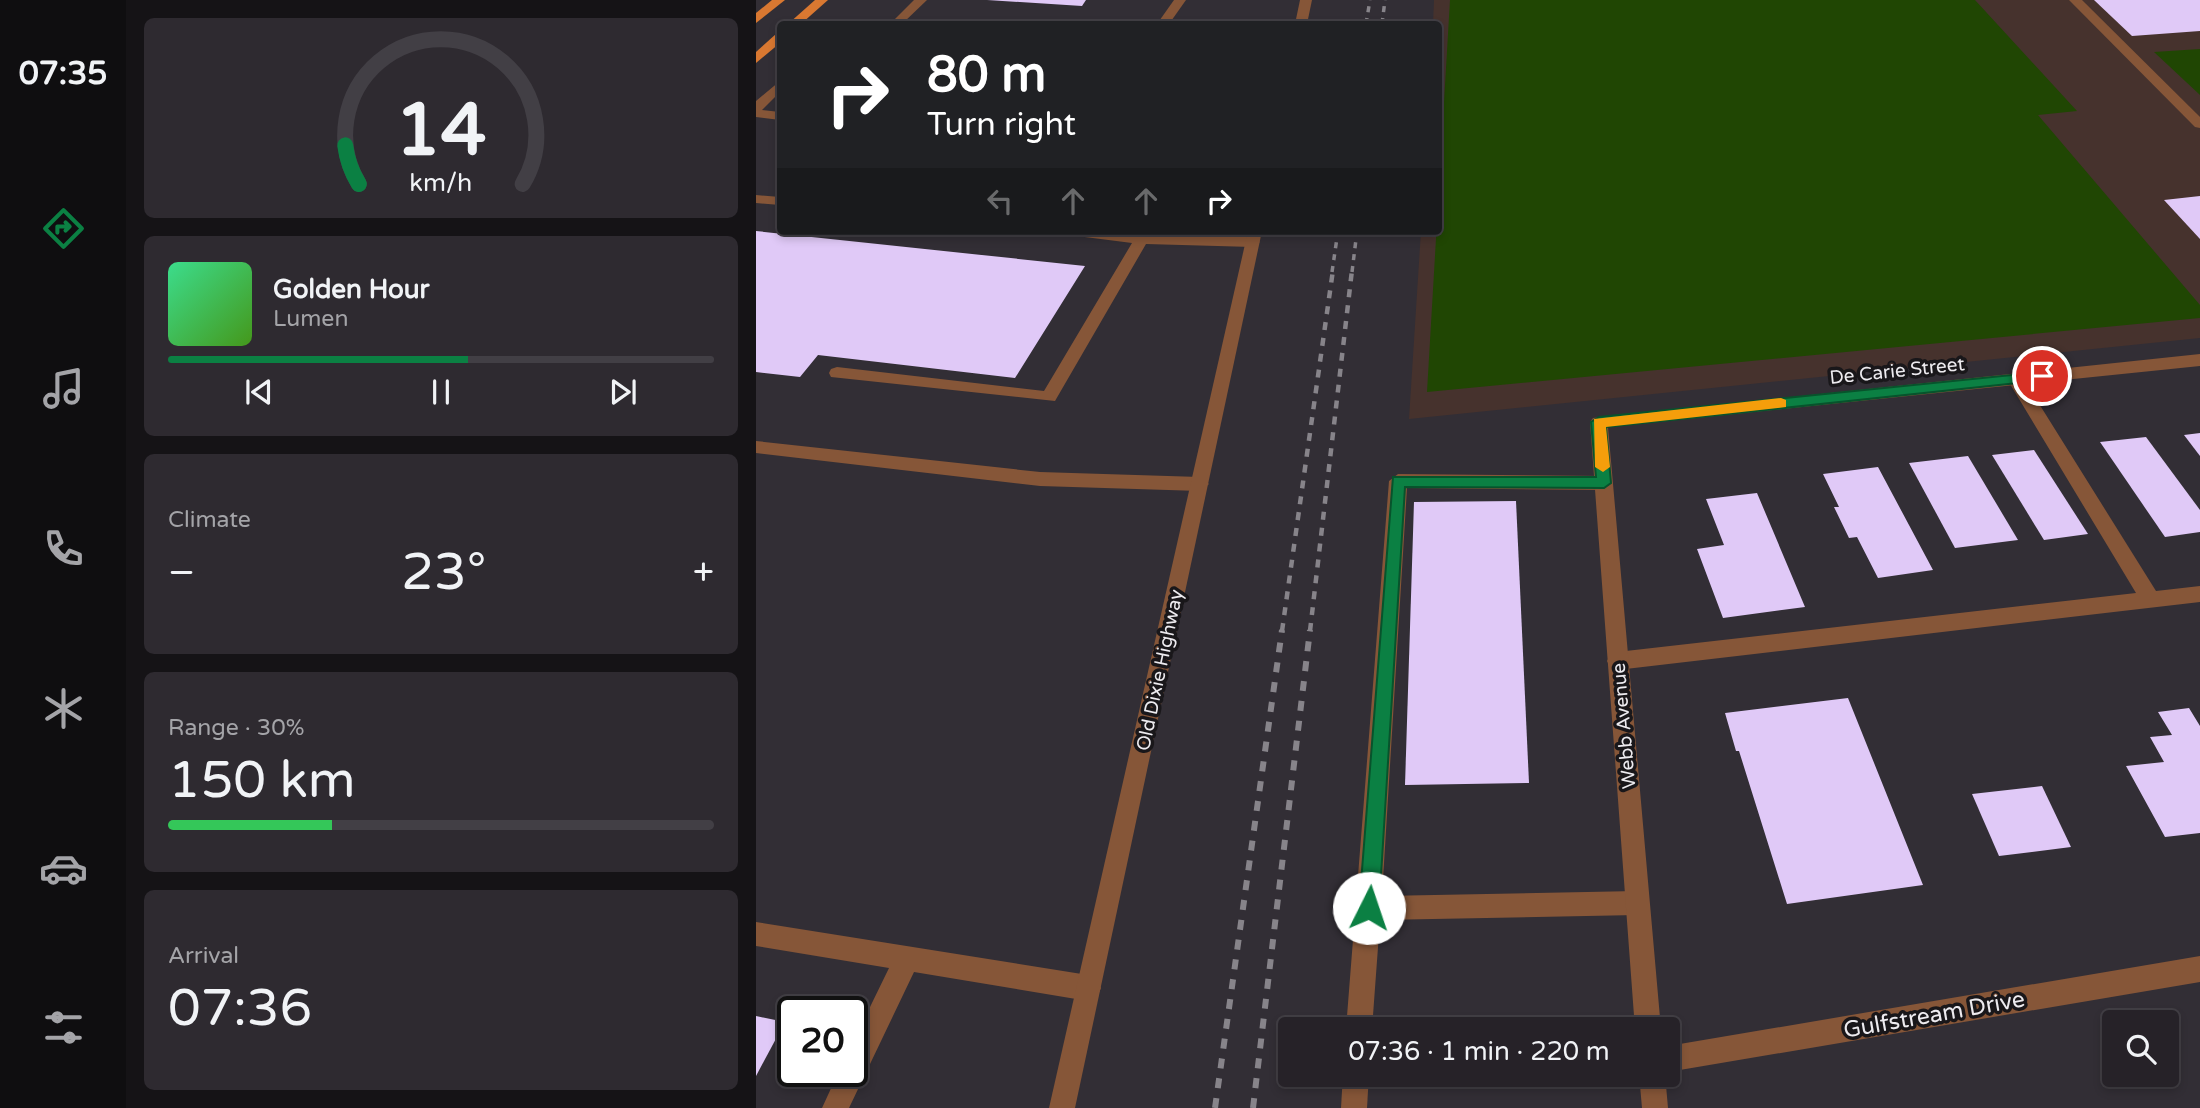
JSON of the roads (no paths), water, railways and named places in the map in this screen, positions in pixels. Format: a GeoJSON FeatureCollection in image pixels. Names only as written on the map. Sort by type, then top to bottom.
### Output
{"type":"FeatureCollection","features":[{"type":"Feature","properties":{"kind":"main road"},"geometry":{"type":"LineString","coordinates":[[756,19],[779,0]]}},
{"type":"Feature","properties":{"kind":"main road"},"geometry":{"type":"LineString","coordinates":[[802,21],[822,0]]}},
{"type":"Feature","properties":{"kind":"main road"},"geometry":{"type":"LineString","coordinates":[[756,59],[777,40]]}},
{"type":"Feature","properties":{"kind":"street"},"geometry":{"type":"LineString","coordinates":[[899,21],[921,0]]}},
{"type":"Feature","properties":{"kind":"street"},"geometry":{"type":"LineString","coordinates":[[1165,21],[1180,0]]}},
{"type":"Feature","properties":{"kind":"street"},"geometry":{"type":"LineString","coordinates":[[1302,21],[1306,0]]}},
{"type":"Feature","properties":{"kind":"street"},"geometry":{"type":"LineString","coordinates":[[2075,0],[2200,124]]}},
{"type":"Feature","properties":{"kind":"street"},"geometry":{"type":"LineString","coordinates":[[756,111],[777,88]]}},
{"type":"Feature","properties":{"kind":"street"},"geometry":{"type":"LineString","coordinates":[[756,111],[777,115]]}},
{"type":"Feature","properties":{"kind":"street"},"geometry":{"type":"LineString","coordinates":[[756,199],[777,201]]}},
{"type":"Feature","properties":{"kind":"street"},"geometry":{"type":"LineString","coordinates":[[1106,235],[1142,239],[1254,236]]}},
{"type":"Feature","properties":{"kind":"street","name":"Old Dixie Highway"},"geometry":{"type":"LineString","coordinates":[[1062,1108],[1254,236]]}},
{"type":"Feature","properties":{"kind":"street","name":"De Carie Street"},"geometry":{"type":"LineString","coordinates":[[1599,422],[2200,360]]}},
{"type":"Feature","properties":{"kind":"street"},"geometry":{"type":"LineString","coordinates":[[2015,379],[2151,600]]}},
{"type":"Feature","properties":{"kind":"street","name":"Webb Avenue"},"geometry":{"type":"LineString","coordinates":[[1599,422],[1647,1017]]}},
{"type":"Feature","properties":{"kind":"street"},"geometry":{"type":"LineString","coordinates":[[756,447],[1040,479],[1200,484]]}},
{"type":"Feature","properties":{"kind":"street"},"geometry":{"type":"LineString","coordinates":[[1360,1017],[1398,481],[1604,483]]}},
{"type":"Feature","properties":{"kind":"street"},"geometry":{"type":"LineString","coordinates":[[1618,661],[2200,594]]}},
{"type":"Feature","properties":{"kind":"street"},"geometry":{"type":"LineString","coordinates":[[1369,908],[1637,903]]}},
{"type":"Feature","properties":{"kind":"street"},"geometry":{"type":"LineString","coordinates":[[756,934],[1088,988]]}},
{"type":"Feature","properties":{"kind":"street"},"geometry":{"type":"LineString","coordinates":[[835,1108],[907,958]]}},
{"type":"Feature","properties":{"kind":"street","name":"Gulfstream Drive"},"geometry":{"type":"LineString","coordinates":[[1680,1057],[2200,969]]}},
{"type":"Feature","properties":{"kind":"street"},"geometry":{"type":"LineString","coordinates":[[1354,1108],[1355,1087]]}},
{"type":"Feature","properties":{"kind":"street"},"geometry":{"type":"LineString","coordinates":[[1653,1087],[1655,1108]]}},
{"type":"Feature","properties":{"kind":"lane"},"geometry":{"type":"LineString","coordinates":[[837,373],[1049,397],[1142,239]]}},
{"type":"Feature","properties":{"kind":"railway"},"geometry":{"type":"LineString","coordinates":[[1366,21],[1370,0]]}},
{"type":"Feature","properties":{"kind":"railway"},"geometry":{"type":"LineString","coordinates":[[1382,21],[1385,0]]}},
{"type":"Feature","properties":{"kind":"railway"},"geometry":{"type":"LineString","coordinates":[[1332,272],[1337,235]]}},
{"type":"Feature","properties":{"kind":"railway"},"geometry":{"type":"LineString","coordinates":[[1352,272],[1357,235]]}},
{"type":"Feature","properties":{"kind":"railway"},"geometry":{"type":"LineString","coordinates":[[1282,631],[1333,270]]}},
{"type":"Feature","properties":{"kind":"railway"},"geometry":{"type":"LineString","coordinates":[[1310,631],[1352,270]]}},
{"type":"Feature","properties":{"kind":"railway"},"geometry":{"type":"LineString","coordinates":[[1215,1108],[1282,630]]}},
{"type":"Feature","properties":{"kind":"railway"},"geometry":{"type":"LineString","coordinates":[[1253,1108],[1310,630]]}}]}
